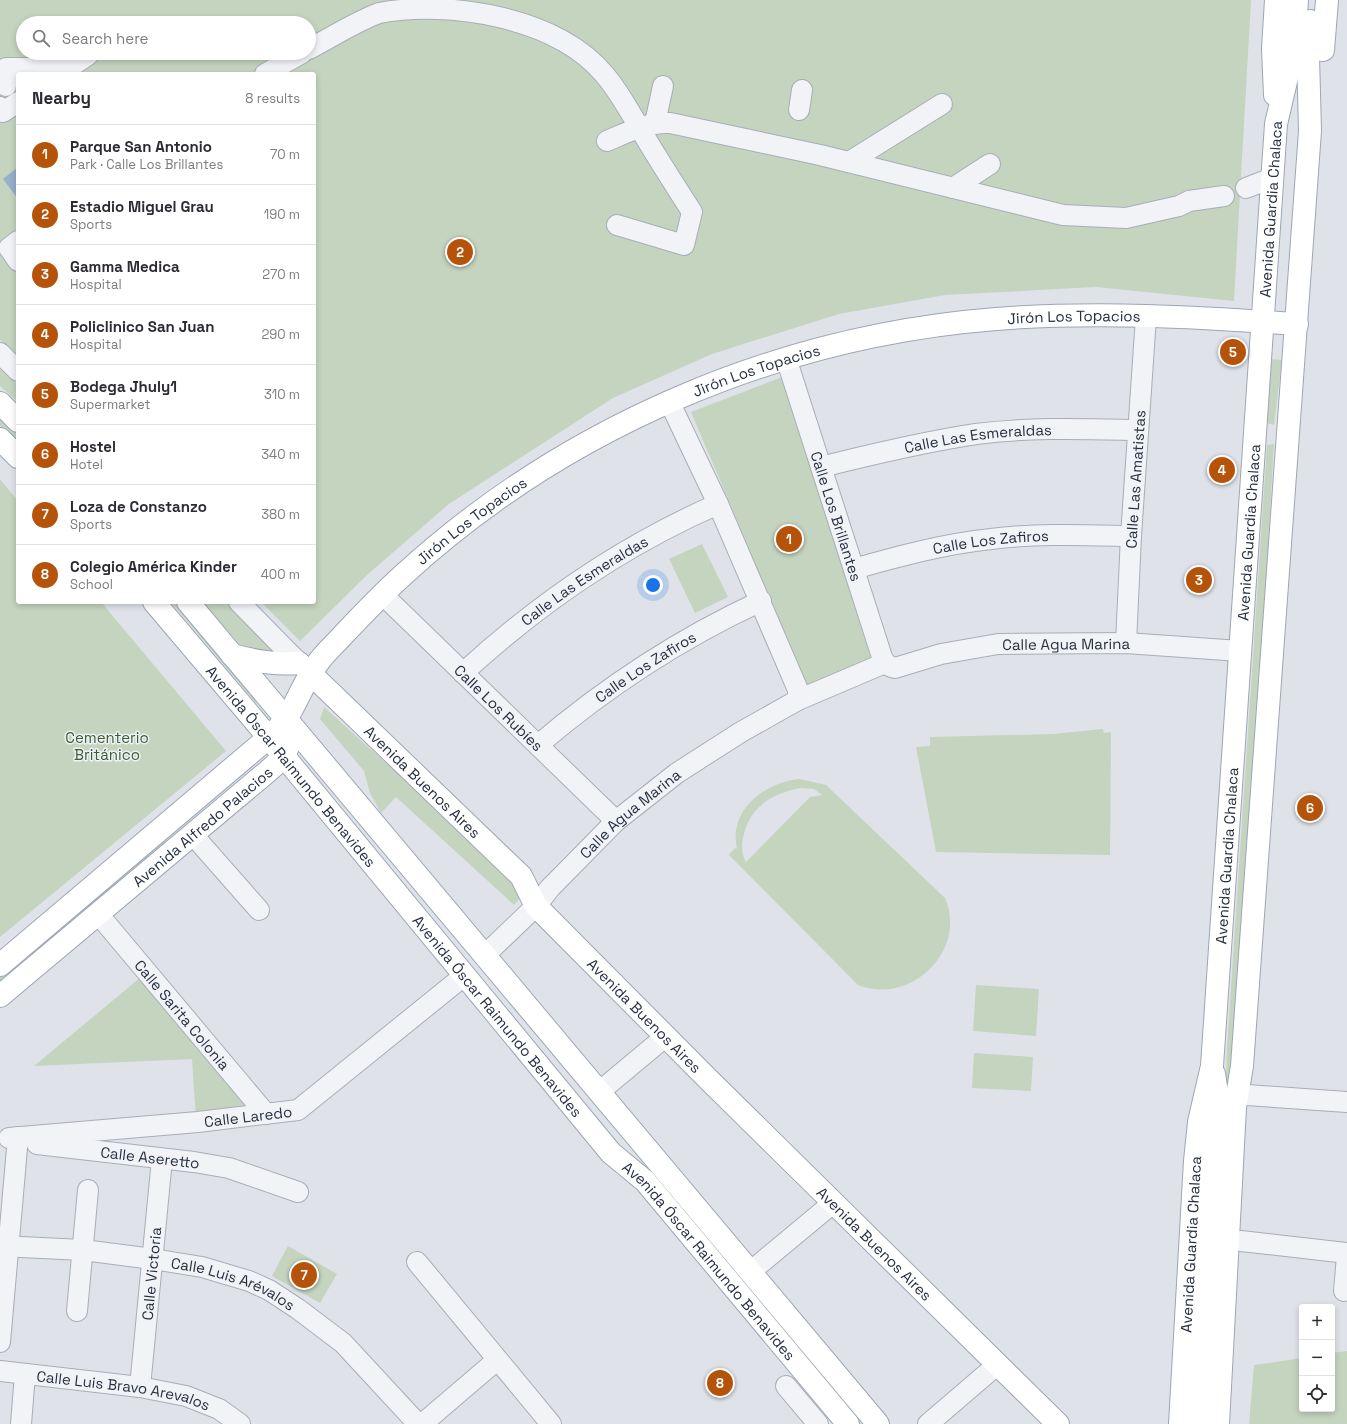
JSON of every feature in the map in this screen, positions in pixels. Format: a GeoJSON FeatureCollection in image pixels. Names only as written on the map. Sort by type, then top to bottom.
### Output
{"type":"FeatureCollection","features":[{"type":"Feature","properties":{"kind":"main road"},"geometry":{"type":"LineString","coordinates":[[1276,0],[1273,49],[1276,124]]}},
{"type":"Feature","properties":{"kind":"main road","name":"Avenida Guardia Chalaca"},"geometry":{"type":"LineString","coordinates":[[1201,1424],[1234,1103],[1242,1066],[1310,131],[1297,0]]}},
{"type":"Feature","properties":{"kind":"main road","name":"Avenida Guardia Chalaca"},"geometry":{"type":"LineString","coordinates":[[1180,1424],[1195,1161],[1199,1122],[1212,1066],[1276,124],[1301,51],[1311,0]]}},
{"type":"Feature","properties":{"kind":"main road"},"geometry":{"type":"LineString","coordinates":[[1310,131],[1322,62],[1327,0]]}},
{"type":"Feature","properties":{"kind":"main road","name":"Jirón Los Topacios"},"geometry":{"type":"LineString","coordinates":[[305,668],[320,660],[382,594],[445,538],[507,491],[566,453],[669,401],[753,369],[786,358],[872,337],[927,327],[996,319],[1068,315],[1296,324]]}},
{"type":"Feature","properties":{"kind":"main road"},"geometry":{"type":"LineString","coordinates":[[0,403],[16,419]]}},
{"type":"Feature","properties":{"kind":"main road"},"geometry":{"type":"LineString","coordinates":[[0,439],[16,455]]}},
{"type":"Feature","properties":{"kind":"main road","name":"Avenida Óscar Raimundo Benavides"},"geometry":{"type":"LineString","coordinates":[[156,604],[611,1153],[645,1181],[848,1424]]}},
{"type":"Feature","properties":{"kind":"main road","name":"Avenida Óscar Raimundo Benavides"},"geometry":{"type":"LineString","coordinates":[[190,604],[878,1424]]}},
{"type":"Feature","properties":{"kind":"main road"},"geometry":{"type":"LineString","coordinates":[[232,655],[265,663],[305,668]]}},
{"type":"Feature","properties":{"kind":"main road","name":"Avenida Alfredo Palacios"},"geometry":{"type":"LineString","coordinates":[[0,996],[99,915],[284,757],[290,724],[305,668]]}},
{"type":"Feature","properties":{"kind":"main road","name":"Avenida Buenos Aires"},"geometry":{"type":"LineString","coordinates":[[305,668],[520,876],[536,906],[665,1037],[1058,1424]]}},
{"type":"Feature","properties":{"kind":"main road","name":"Avenida Alfredo Palacios"},"geometry":{"type":"LineString","coordinates":[[0,964],[268,738],[290,724]]}},
{"type":"Feature","properties":{"kind":"main road"},"geometry":{"type":"LineString","coordinates":[[168,821],[189,838]]}},
{"type":"Feature","properties":{"kind":"main road"},"geometry":{"type":"LineString","coordinates":[[566,1052],[546,1074],[599,1092]]}},
{"type":"Feature","properties":{"kind":"main road","name":"Avenida Guardia Chalaca"},"geometry":{"type":"LineString","coordinates":[[1212,1066],[1234,1103],[1241,1241],[1232,1424]]}},
{"type":"Feature","properties":{"kind":"main road","name":"Avenida Guardia Chalaca"},"geometry":{"type":"LineString","coordinates":[[1218,1424],[1234,1103]]}},
{"type":"Feature","properties":{"kind":"main road"},"geometry":{"type":"LineString","coordinates":[[803,1370],[821,1356]]}},
{"type":"Feature","properties":{"kind":"street"},"geometry":{"type":"LineString","coordinates":[[316,45],[380,13],[440,2],[492,9],[519,18],[553,34],[579,51],[604,73],[622,100],[647,125],[692,212],[684,245],[617,225]]}},
{"type":"Feature","properties":{"kind":"street"},"geometry":{"type":"LineString","coordinates":[[17,72],[30,62],[60,67],[78,60]]}},
{"type":"Feature","properties":{"kind":"street"},"geometry":{"type":"LineString","coordinates":[[269,72],[290,60]]}},
{"type":"Feature","properties":{"kind":"street"},"geometry":{"type":"LineString","coordinates":[[6,80],[16,72]]}},
{"type":"Feature","properties":{"kind":"street"},"geometry":{"type":"LineString","coordinates":[[647,125],[663,86]]}},
{"type":"Feature","properties":{"kind":"street"},"geometry":{"type":"LineString","coordinates":[[799,110],[802,90]]}},
{"type":"Feature","properties":{"kind":"street"},"geometry":{"type":"LineString","coordinates":[[0,107],[3,112],[16,103]]}},
{"type":"Feature","properties":{"kind":"street"},"geometry":{"type":"LineString","coordinates":[[849,162],[942,104]]}},
{"type":"Feature","properties":{"kind":"street"},"geometry":{"type":"LineString","coordinates":[[607,141],[647,125],[670,123],[849,162],[1063,215],[1126,218],[1179,206],[1189,201],[1224,196]]}},
{"type":"Feature","properties":{"kind":"street"},"geometry":{"type":"LineString","coordinates":[[953,188],[990,164]]}},
{"type":"Feature","properties":{"kind":"street"},"geometry":{"type":"LineString","coordinates":[[1246,188],[1272,178]]}},
{"type":"Feature","properties":{"kind":"street"},"geometry":{"type":"LineString","coordinates":[[16,243],[9,248],[16,258]]}},
{"type":"Feature","properties":{"kind":"street","name":"Calle Las Amatistas"},"geometry":{"type":"LineString","coordinates":[[1126,643],[1131,536],[1146,317]]}},
{"type":"Feature","properties":{"kind":"street"},"geometry":{"type":"LineString","coordinates":[[0,353],[16,369]]}},
{"type":"Feature","properties":{"kind":"street","name":"Calle Los Brillantes"},"geometry":{"type":"LineString","coordinates":[[786,358],[854,569],[890,666]]}},
{"type":"Feature","properties":{"kind":"street"},"geometry":{"type":"LineString","coordinates":[[669,401],[718,504],[761,601],[798,690],[798,700]]}},
{"type":"Feature","properties":{"kind":"street","name":"Calle Las Esmeraldas"},"geometry":{"type":"LineString","coordinates":[[821,467],[898,447],[978,434],[1058,428],[1138,430]]}},
{"type":"Feature","properties":{"kind":"street","name":"Calle Las Esmeraldas"},"geometry":{"type":"LineString","coordinates":[[463,673],[520,623],[581,578],[646,538],[718,504]]}},
{"type":"Feature","properties":{"kind":"street","name":"Calle Los Zafiros"},"geometry":{"type":"LineString","coordinates":[[854,569],[922,550],[990,539],[1060,534],[1131,536]]}},
{"type":"Feature","properties":{"kind":"street","name":"Calle Los Rubíes"},"geometry":{"type":"LineString","coordinates":[[382,594],[616,821]]}},
{"type":"Feature","properties":{"kind":"street","name":"Calle Los Zafiros"},"geometry":{"type":"LineString","coordinates":[[538,745],[588,704],[642,666],[698,632],[761,601]]}},
{"type":"Feature","properties":{"kind":"street","name":"Avenida Buenos Aires"},"geometry":{"type":"LineString","coordinates":[[241,604],[305,668]]}},
{"type":"Feature","properties":{"kind":"street","name":"Calle Agua Marina"},"geometry":{"type":"LineString","coordinates":[[485,955],[536,906],[550,888],[616,821],[677,773],[740,732],[798,700],[890,666],[941,654],[998,644],[1126,643],[1240,651]]}},
{"type":"Feature","properties":{"kind":"street"},"geometry":{"type":"LineString","coordinates":[[189,838],[259,910]]}},
{"type":"Feature","properties":{"kind":"street","name":"Calle Sarita Colonia"},"geometry":{"type":"LineString","coordinates":[[99,915],[266,1114]]}},
{"type":"Feature","properties":{"kind":"street","name":"Calle Laredo"},"geometry":{"type":"LineString","coordinates":[[11,1138],[198,1122],[293,1112],[301,1109],[465,976]]}},
{"type":"Feature","properties":{"kind":"street"},"geometry":{"type":"LineString","coordinates":[[599,1092],[665,1037]]}},
{"type":"Feature","properties":{"kind":"street"},"geometry":{"type":"LineString","coordinates":[[1234,1103],[1347,1102]]}},
{"type":"Feature","properties":{"kind":"street"},"geometry":{"type":"LineString","coordinates":[[0,1342],[11,1138]]}},
{"type":"Feature","properties":{"kind":"street","name":"Calle Aseretto"},"geometry":{"type":"LineString","coordinates":[[11,1138],[194,1162],[228,1168],[298,1192]]}},
{"type":"Feature","properties":{"kind":"street","name":"Calle Victoria"},"geometry":{"type":"LineString","coordinates":[[140,1387],[162,1159]]}},
{"type":"Feature","properties":{"kind":"street"},"geometry":{"type":"LineString","coordinates":[[77,1311],[88,1190]]}},
{"type":"Feature","properties":{"kind":"street"},"geometry":{"type":"LineString","coordinates":[[750,1272],[833,1203]]}},
{"type":"Feature","properties":{"kind":"street"},"geometry":{"type":"LineString","coordinates":[[1241,1241],[1347,1255],[1344,1291]]}},
{"type":"Feature","properties":{"kind":"street","name":"Calle Luis Arévalos"},"geometry":{"type":"LineString","coordinates":[[4,1246],[83,1250],[153,1259],[213,1270],[269,1290],[343,1343],[418,1424]]}},
{"type":"Feature","properties":{"kind":"street"},"geometry":{"type":"LineString","coordinates":[[417,1262],[551,1424]]}},
{"type":"Feature","properties":{"kind":"street"},"geometry":{"type":"LineString","coordinates":[[422,1424],[497,1360]]}},
{"type":"Feature","properties":{"kind":"street"},"geometry":{"type":"LineString","coordinates":[[928,1424],[998,1364]]}},
{"type":"Feature","properties":{"kind":"street","name":"Calle Luis Bravo Arevalos"},"geometry":{"type":"LineString","coordinates":[[0,1371],[140,1387],[186,1396],[205,1402],[219,1409],[240,1424]]}},
{"type":"Feature","properties":{"kind":"street"},"geometry":{"type":"LineString","coordinates":[[21,1424],[25,1374]]}},
{"type":"Feature","properties":{"kind":"street","name":"Avenida Óscar Raimundo Benavides"},"geometry":{"type":"LineString","coordinates":[[786,1386],[818,1424]]}},
{"type":"Feature","properties":{"kind":"green space"},"geometry":{"type":"Polygon","coordinates":[[[0,0],[1251,0],[1234,301],[1096,287],[945,295],[839,314],[712,354],[613,398],[449,504],[367,575],[300,641],[263,604],[316,604],[316,72],[16,72],[16,356],[0,340],[0,0]]]}},
{"type":"Feature","properties":{"kind":"green space"},"geometry":{"type":"Polygon","coordinates":[[[1270,359],[1282,360],[1274,425],[1267,423],[1270,359]]]}},
{"type":"Feature","properties":{"kind":"green space"},"geometry":{"type":"Polygon","coordinates":[[[0,367],[16,383],[16,400],[0,386],[0,367]]]}},
{"type":"Feature","properties":{"kind":"green space"},"geometry":{"type":"Polygon","coordinates":[[[782,377],[873,665],[810,692],[691,412],[782,377]]]}},
{"type":"Feature","properties":{"kind":"green space"},"geometry":{"type":"Polygon","coordinates":[[[0,414],[16,431],[16,442],[0,426],[0,414]]]}},
{"type":"Feature","properties":{"kind":"green space"},"geometry":{"type":"Polygon","coordinates":[[[1274,444],[1249,872],[1234,1043],[1224,1128],[1227,1048],[1267,445],[1274,444]]]}},
{"type":"Feature","properties":{"kind":"green space","name":"Cementerio Británico"},"geometry":{"type":"Polygon","coordinates":[[[0,479],[16,499],[16,604],[103,604],[226,751],[0,937],[0,479]]]}},
{"type":"Feature","properties":{"kind":"green space"},"geometry":{"type":"Polygon","coordinates":[[[702,544],[728,597],[695,613],[669,559],[702,544]]]}},
{"type":"Feature","properties":{"kind":"green space"},"geometry":{"type":"Polygon","coordinates":[[[173,604],[180,604],[260,700],[256,703],[173,604]]]}},
{"type":"Feature","properties":{"kind":"green space"},"geometry":{"type":"Polygon","coordinates":[[[205,604],[229,604],[276,651],[246,651],[205,604]]]}},
{"type":"Feature","properties":{"kind":"green space"},"geometry":{"type":"Polygon","coordinates":[[[324,707],[507,872],[520,898],[514,905],[396,797],[381,813],[370,793],[364,771],[320,719],[324,707]]]}},
{"type":"Feature","properties":{"kind":"green space"},"geometry":{"type":"Polygon","coordinates":[[[1103,729],[1104,733],[1111,732],[1110,855],[936,852],[916,747],[930,746],[930,737],[1053,734],[1103,729]]]}},
{"type":"Feature","properties":{"kind":"green space"},"geometry":{"type":"Polygon","coordinates":[[[800,779],[826,785],[945,898],[950,918],[948,937],[941,954],[930,969],[914,981],[897,988],[878,989],[858,985],[729,855],[735,848],[737,849],[736,835],[738,822],[752,800],[762,792],[787,781],[800,779]],[[801,788],[790,790],[771,798],[756,810],[746,827],[742,841],[743,854],[746,862],[810,797],[822,795],[814,789],[801,788]]]}},
{"type":"Feature","properties":{"kind":"green space"},"geometry":{"type":"Polygon","coordinates":[[[160,836],[168,847],[0,985],[0,971],[160,836]]]}},
{"type":"Feature","properties":{"kind":"green space"},"geometry":{"type":"Polygon","coordinates":[[[141,977],[251,1107],[196,1119],[192,1059],[34,1066],[141,977]]]}},
{"type":"Feature","properties":{"kind":"green space"},"geometry":{"type":"Polygon","coordinates":[[[976,985],[1039,989],[1036,1036],[973,1031],[976,985]]]}},
{"type":"Feature","properties":{"kind":"green space"},"geometry":{"type":"Polygon","coordinates":[[[974,1053],[1033,1057],[1031,1091],[972,1088],[974,1053]]]}},
{"type":"Feature","properties":{"kind":"green space"},"geometry":{"type":"Polygon","coordinates":[[[288,1246],[337,1274],[320,1303],[272,1276],[288,1246]]]}},
{"type":"Feature","properties":{"kind":"green space"},"geometry":{"type":"Polygon","coordinates":[[[1347,1351],[1347,1424],[1249,1424],[1254,1365],[1299,1358],[1299,1412],[1335,1412],[1335,1353],[1347,1351]]]}},
{"type":"Feature","properties":{"kind":"water"},"geometry":{"type":"Polygon","coordinates":[[[16,169],[16,196],[3,179],[16,169]]]}},
{"type":"Feature","properties":{"kind":"place","name":"Estadio Miguel Grau"},"geometry":{"type":"Point","coordinates":[460,252]}},
{"type":"Feature","properties":{"kind":"place","name":"Bodega Jhuly1"},"geometry":{"type":"Point","coordinates":[1233,352]}},
{"type":"Feature","properties":{"kind":"place","name":"Policlinico San Juan"},"geometry":{"type":"Point","coordinates":[1222,470]}},
{"type":"Feature","properties":{"kind":"place","name":"Parque San Antonio"},"geometry":{"type":"Point","coordinates":[789,539]}},
{"type":"Feature","properties":{"kind":"place","name":"Gamma Medica"},"geometry":{"type":"Point","coordinates":[1199,580]}},
{"type":"Feature","properties":{"kind":"place","name":"Hostel"},"geometry":{"type":"Point","coordinates":[1310,808]}},
{"type":"Feature","properties":{"kind":"place","name":"Loza de Constanzo"},"geometry":{"type":"Point","coordinates":[304,1275]}},
{"type":"Feature","properties":{"kind":"place","name":"Colegio América Kinder"},"geometry":{"type":"Point","coordinates":[720,1383]}}]}
